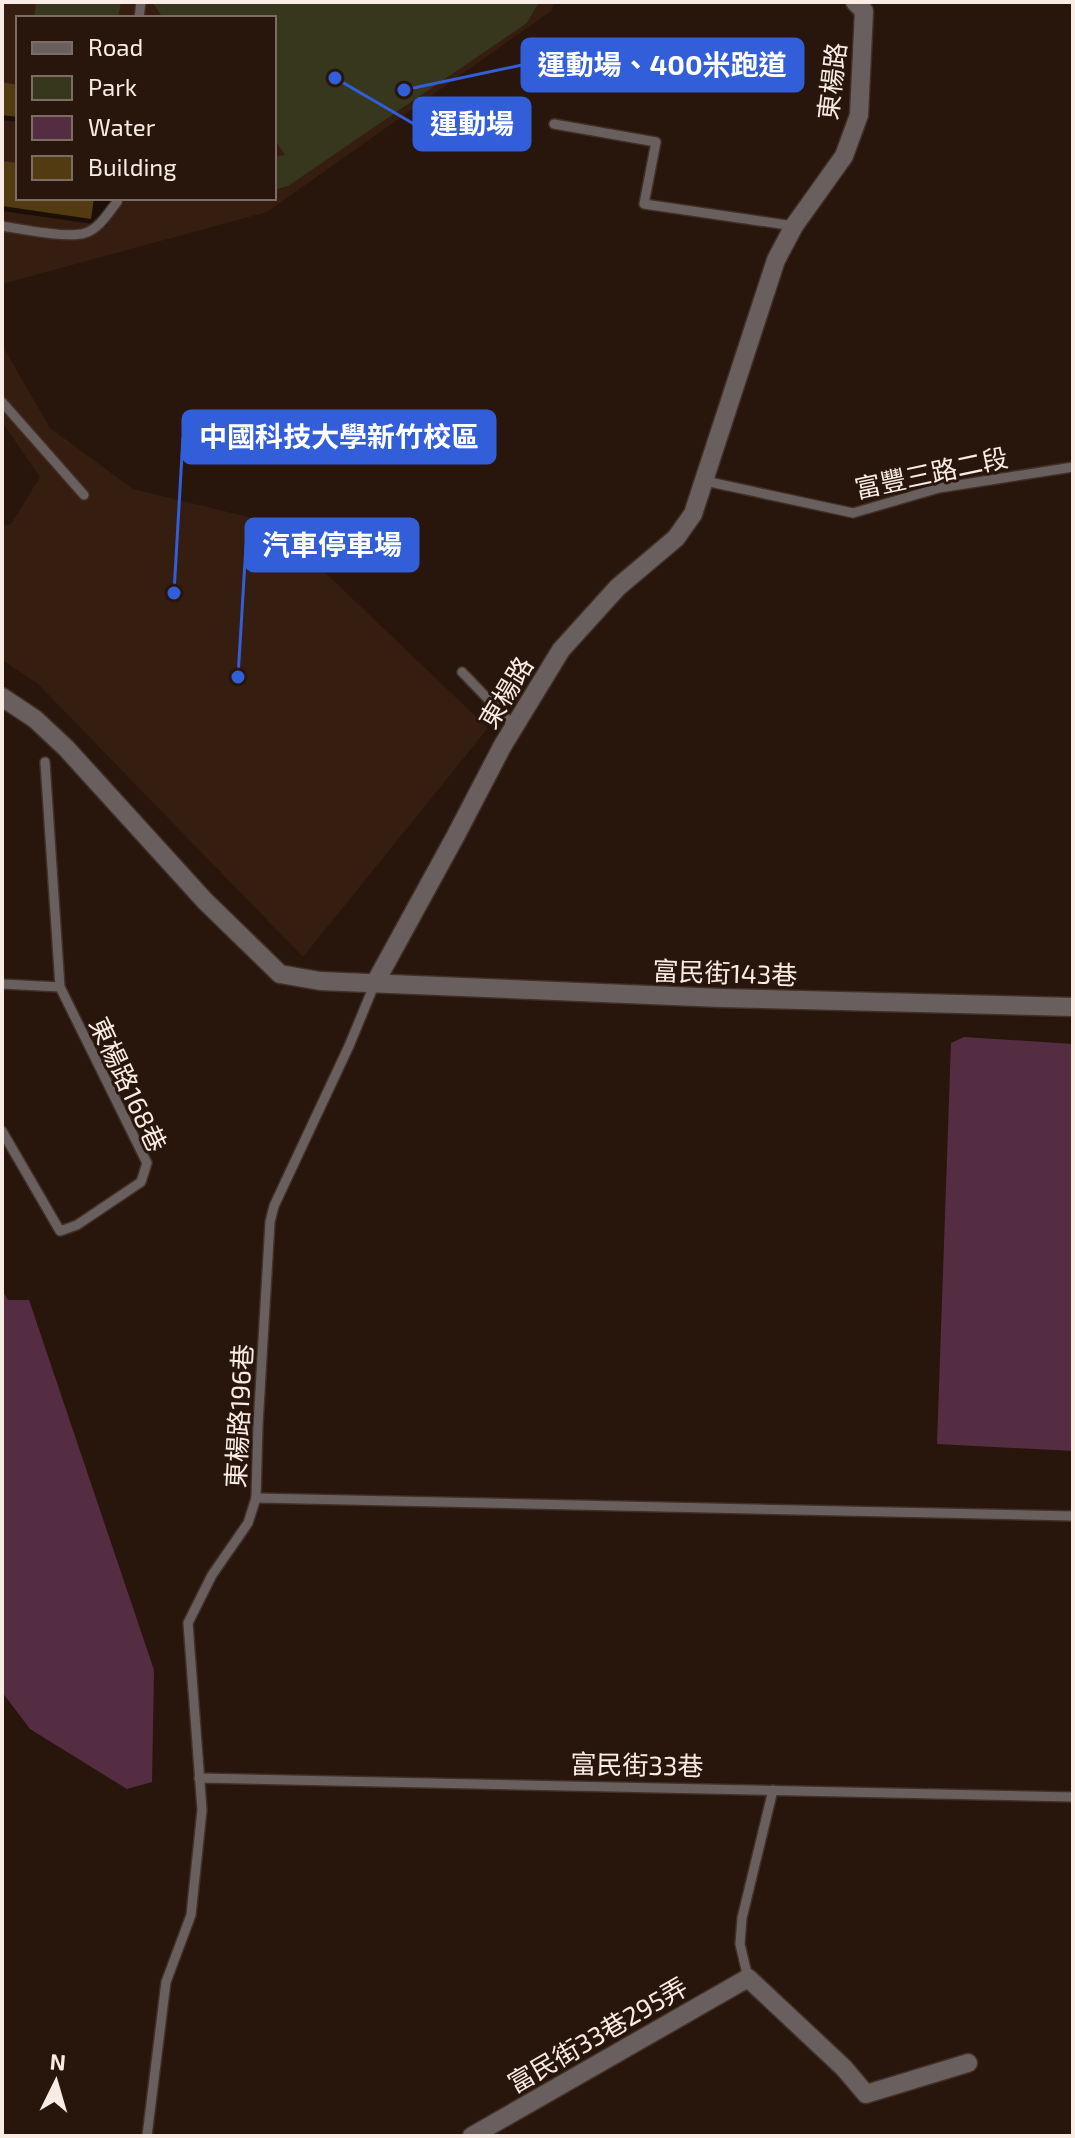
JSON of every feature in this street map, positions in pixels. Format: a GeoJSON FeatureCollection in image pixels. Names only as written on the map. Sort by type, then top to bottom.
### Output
{"type":"FeatureCollection","features":[{"type":"Feature","properties":{"kind":"street","name":"東楊路"},"geometry":{"type":"LineString","coordinates":[[375,983],[514,726],[561,650],[618,587],[676,538],[693,514],[776,260],[794,226],[844,156],[859,115],[865,5]]}},
{"type":"Feature","properties":{"kind":"street"},"geometry":{"type":"LineString","coordinates":[[2,697],[35,719],[66,748],[205,901],[280,974],[320,981],[375,983]]}},
{"type":"Feature","properties":{"kind":"street","name":"富民街143巷"},"geometry":{"type":"LineString","coordinates":[[375,983],[721,998],[1073,1007]]}},
{"type":"Feature","properties":{"kind":"street"},"geometry":{"type":"LineString","coordinates":[[748,1978],[844,2068],[866,2094],[968,2063]]}},
{"type":"Feature","properties":{"kind":"street","name":"富民街33巷295弄"},"geometry":{"type":"LineString","coordinates":[[472,2136],[748,1978]]}},
{"type":"Feature","properties":{"kind":"lane"},"geometry":{"type":"LineString","coordinates":[[554,124],[656,142],[644,204],[794,226]]}},
{"type":"Feature","properties":{"kind":"lane"},"geometry":{"type":"LineString","coordinates":[[2,226],[55,234],[85,233],[101,222],[118,200]]}},
{"type":"Feature","properties":{"kind":"lane"},"geometry":{"type":"LineString","coordinates":[[2,402],[84,495]]}},
{"type":"Feature","properties":{"kind":"lane","name":"富豐三路二段"},"geometry":{"type":"LineString","coordinates":[[705,481],[853,513],[939,488],[1073,467]]}},
{"type":"Feature","properties":{"kind":"lane"},"geometry":{"type":"LineString","coordinates":[[462,672],[514,726]]}},
{"type":"Feature","properties":{"kind":"lane","name":"東楊路168巷"},"geometry":{"type":"LineString","coordinates":[[2,1131],[60,1231],[77,1225],[141,1182],[147,1163],[60,987],[45,762]]}},
{"type":"Feature","properties":{"kind":"lane","name":"東楊路196巷"},"geometry":{"type":"LineString","coordinates":[[147,2136],[166,1982],[191,1915],[202,1810],[188,1623],[212,1575],[248,1523],[256,1498],[270,1222],[274,1206],[375,983]]}},
{"type":"Feature","properties":{"kind":"lane"},"geometry":{"type":"LineString","coordinates":[[2,984],[60,987]]}},
{"type":"Feature","properties":{"kind":"lane"},"geometry":{"type":"LineString","coordinates":[[256,1498],[1073,1516]]}},
{"type":"Feature","properties":{"kind":"lane","name":"富民街33巷"},"geometry":{"type":"LineString","coordinates":[[199,1778],[1073,1797]]}},
{"type":"Feature","properties":{"kind":"lane"},"geometry":{"type":"LineString","coordinates":[[748,1978],[740,1944],[742,1918],[773,1790]]}},
{"type":"Feature","properties":{"kind":"shaded area"},"geometry":{"type":"Polygon","coordinates":[[[2,2],[555,2],[551,11],[267,212],[2,284],[2,2]]]}},
{"type":"Feature","properties":{"kind":"shaded area"},"geometry":{"type":"Polygon","coordinates":[[[2,345],[50,428],[133,489],[273,523],[488,728],[303,957],[37,683],[2,660],[2,526],[11,524],[40,477],[2,422],[2,345]]]}},
{"type":"Feature","properties":{"kind":"green space"},"geometry":{"type":"Polygon","coordinates":[[[36,2],[121,2],[118,16],[34,16],[36,2]]]}},
{"type":"Feature","properties":{"kind":"green space"},"geometry":{"type":"Polygon","coordinates":[[[539,2],[527,23],[288,186],[276,189],[276,157],[285,155],[276,141],[276,16],[162,16],[153,3],[539,2]]]}},
{"type":"Feature","properties":{"kind":"water"},"geometry":{"type":"Polygon","coordinates":[[[964,1037],[1073,1044],[1073,1451],[937,1444],[951,1043],[964,1037]]]}},
{"type":"Feature","properties":{"kind":"water"},"geometry":{"type":"Polygon","coordinates":[[[2,1290],[8,1300],[29,1300],[154,1670],[152,1782],[127,1789],[30,1729],[2,1692],[2,1290]]]}},
{"type":"Feature","properties":{"kind":"building"},"geometry":{"type":"Polygon","coordinates":[[[2,82],[16,85],[16,117],[2,115],[2,82]]]}},
{"type":"Feature","properties":{"kind":"building"},"geometry":{"type":"Polygon","coordinates":[[[2,161],[16,163],[16,200],[94,200],[91,219],[2,206],[2,161]]]}},
{"type":"Feature","properties":{"kind":"place","name":"運動場"},"geometry":{"type":"Point","coordinates":[335,78]}},
{"type":"Feature","properties":{"kind":"place","name":"運動場、400米跑道"},"geometry":{"type":"Point","coordinates":[404,90]}},
{"type":"Feature","properties":{"kind":"place","name":"中國科技大學新竹校區"},"geometry":{"type":"Point","coordinates":[174,593]}},
{"type":"Feature","properties":{"kind":"place","name":"汽車停車場"},"geometry":{"type":"Point","coordinates":[238,677]}}]}
